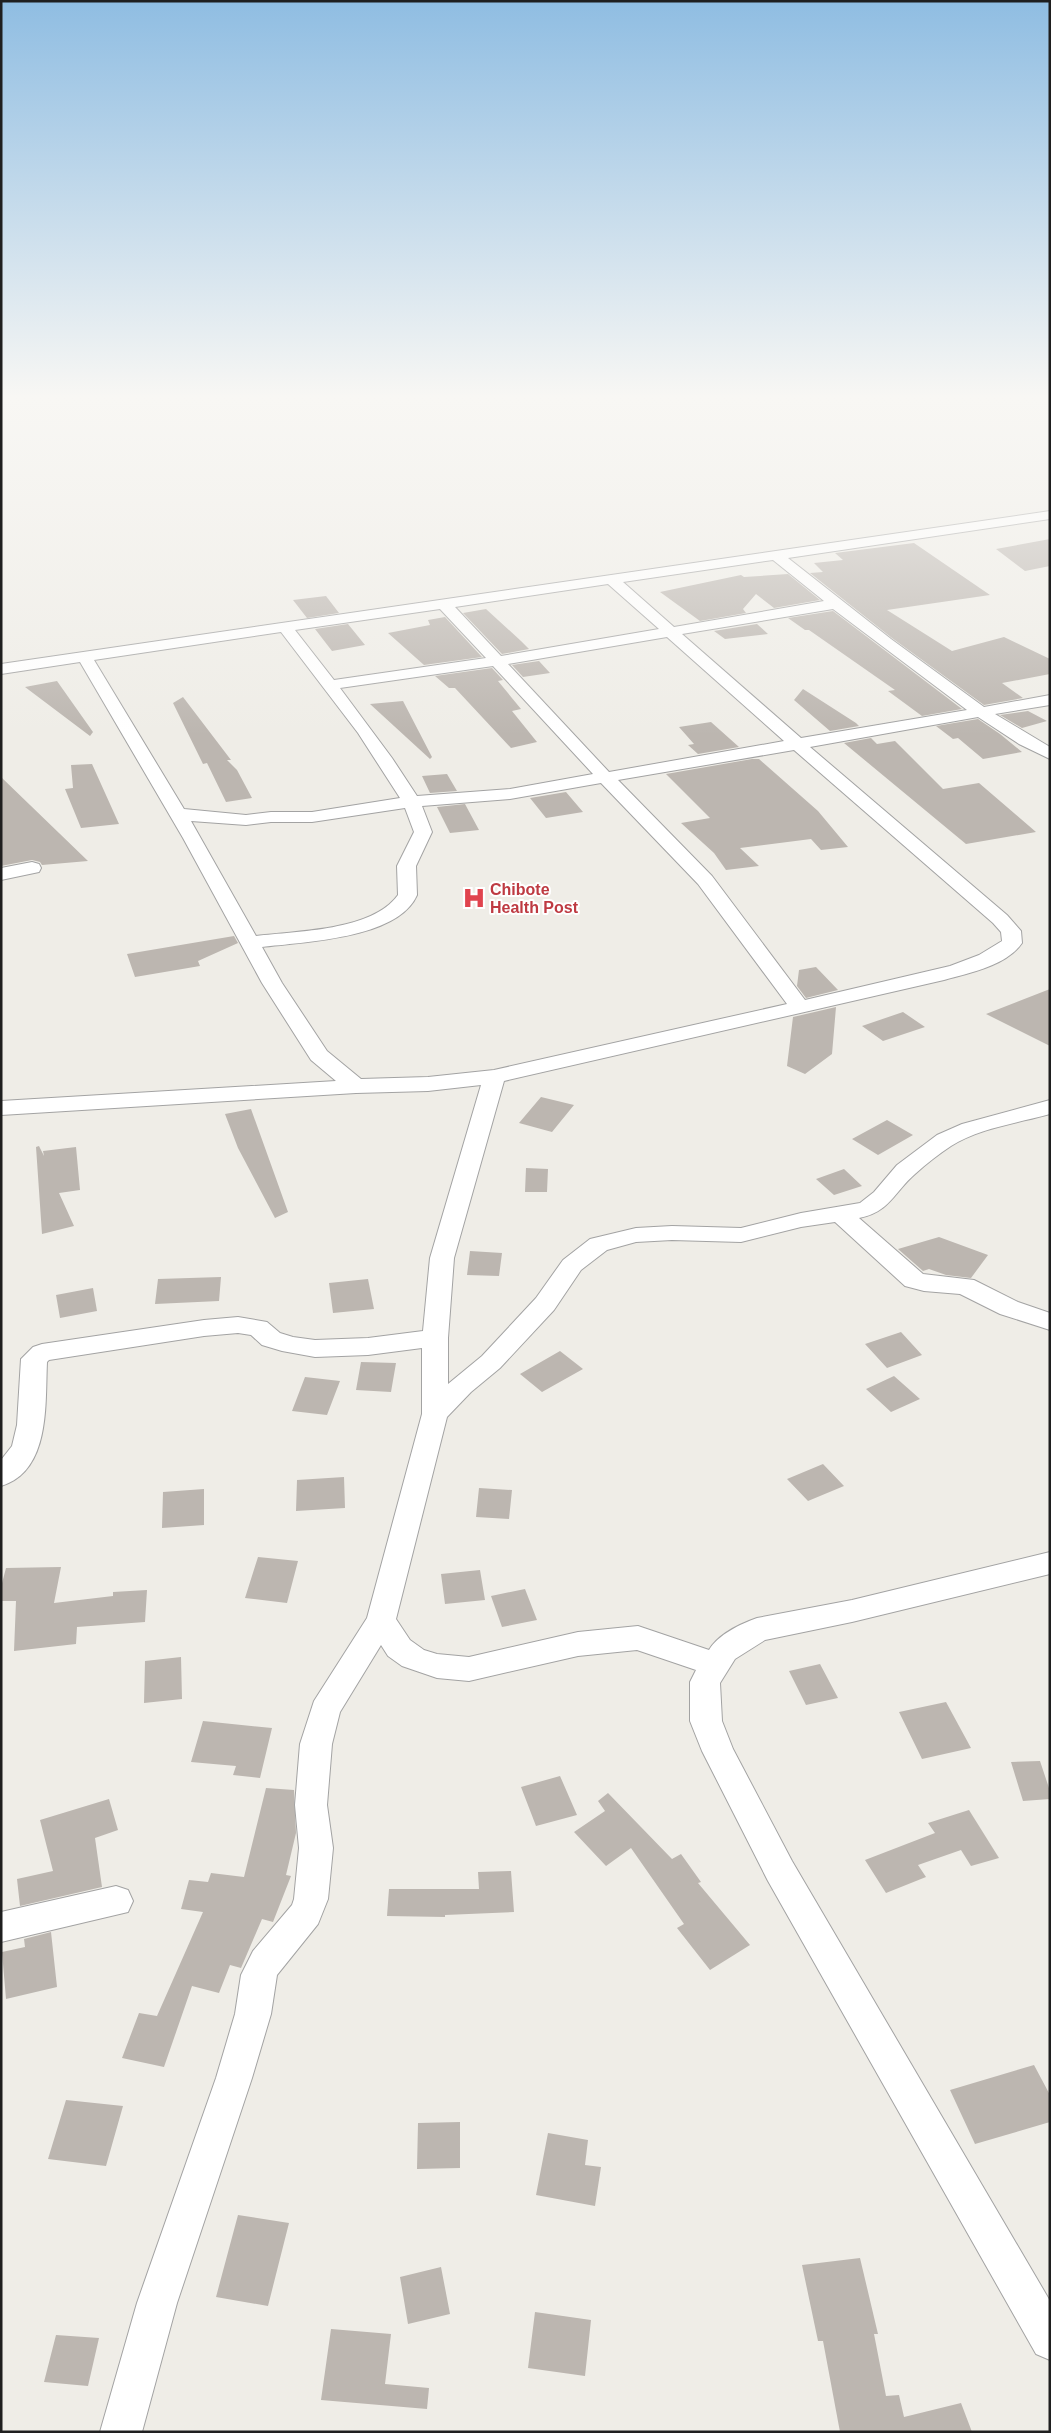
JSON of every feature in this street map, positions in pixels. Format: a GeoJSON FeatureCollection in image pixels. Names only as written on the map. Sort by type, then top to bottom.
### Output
{"type":"FeatureCollection","features":[{"type":"Feature","properties":{"kind":"street"},"geometry":{"type":"LineString","coordinates":[[1,669],[612,580],[776,554],[1049,516]]}},
{"type":"Feature","properties":{"kind":"street"},"geometry":{"type":"LineString","coordinates":[[776,554],[834,604],[892,649],[1024,742],[1050,754]]}},
{"type":"Feature","properties":{"kind":"street"},"geometry":{"type":"LineString","coordinates":[[1,1108],[356,1086],[428,1084],[494,1077],[937,976],[976,964],[999,954],[1012,943],[1011,931],[1000,919],[797,744],[612,580]]}},
{"type":"Feature","properties":{"kind":"street"},"geometry":{"type":"LineString","coordinates":[[444,604],[606,778],[705,880],[800,1008]]}},
{"type":"Feature","properties":{"kind":"street"},"geometry":{"type":"LineString","coordinates":[[330,685],[497,661],[834,604]]}},
{"type":"Feature","properties":{"kind":"street"},"geometry":{"type":"LineString","coordinates":[[250,942],[354,928],[382,918],[406,898],[409,890],[407,866],[422,832],[412,802],[330,685],[285,628]]}},
{"type":"Feature","properties":{"kind":"street"},"geometry":{"type":"LineString","coordinates":[[86,657],[272,983],[318,1055],[356,1086]]}},
{"type":"Feature","properties":{"kind":"street"},"geometry":{"type":"LineString","coordinates":[[177,814],[246,820],[281,816],[312,817],[412,802],[503,795],[1050,700]]}},
{"type":"Feature","properties":{"kind":"street"},"geometry":{"type":"LineString","coordinates":[[1,874],[32,868]]}},
{"type":"Feature","properties":{"kind":"street"},"geometry":{"type":"LineString","coordinates":[[121,2432],[157,2303],[234,2078],[253,2014],[259,1975],[265,1962],[306,1913],[312,1899],[316,1848],[311,1805],[312,1767],[325,1710],[381,1620],[435,1414],[435,1338],[442,1258],[494,1077]]}},
{"type":"Feature","properties":{"kind":"street"},"geometry":{"type":"LineString","coordinates":[[435,1414],[491,1362],[545,1304],[572,1265],[599,1244],[636,1235],[672,1233],[741,1235],[801,1220],[867,1209],[876,1204],[905,1170],[956,1135],[1050,1107]]}},
{"type":"Feature","properties":{"kind":"street"},"geometry":{"type":"LineString","coordinates":[[842,1214],[914,1280],[924,1283],[965,1286],[1009,1308],[1050,1322]]}},
{"type":"Feature","properties":{"kind":"street"},"geometry":{"type":"LineString","coordinates":[[1,1476],[11,1467],[26,1446],[30,1424],[34,1359],[42,1354],[204,1328],[238,1326],[258,1328],[264,1336],[272,1341],[316,1348],[343,1349],[435,1338]]}},
{"type":"Feature","properties":{"kind":"street"},"geometry":{"type":"LineString","coordinates":[[1050,1562],[852,1611],[757,1630],[724,1651],[705,1682],[706,1721],[718,1752],[780,1871],[1050,2340]]}},
{"type":"Feature","properties":{"kind":"street"},"geometry":{"type":"LineString","coordinates":[[381,1620],[399,1648],[413,1658],[437,1666],[469,1669],[578,1644],[638,1638],[716,1665]]}},
{"type":"Feature","properties":{"kind":"street"},"geometry":{"type":"LineString","coordinates":[[1,1926],[116,1901]]}},
{"type":"Feature","properties":{"kind":"building"},"geometry":{"type":"Polygon","coordinates":[[[1050,539],[1050,566],[1025,571],[996,549],[1050,539]]]}},
{"type":"Feature","properties":{"kind":"building"},"geometry":{"type":"Polygon","coordinates":[[[914,543],[990,595],[887,610],[952,651],[1004,637],[1050,659],[1050,674],[1002,683],[1023,698],[984,705],[892,638],[810,573],[823,572],[814,563],[843,560],[835,553],[914,543]]]}},
{"type":"Feature","properties":{"kind":"building"},"geometry":{"type":"Polygon","coordinates":[[[788,574],[820,600],[774,608],[756,594],[743,609],[746,613],[700,621],[660,592],[741,575],[744,577],[788,574]]]}},
{"type":"Feature","properties":{"kind":"building"},"geometry":{"type":"Polygon","coordinates":[[[326,596],[339,613],[307,618],[293,600],[326,596]]]}},
{"type":"Feature","properties":{"kind":"building"},"geometry":{"type":"Polygon","coordinates":[[[486,609],[529,649],[502,654],[463,613],[486,609]]]}},
{"type":"Feature","properties":{"kind":"building"},"geometry":{"type":"Polygon","coordinates":[[[833,611],[962,709],[922,716],[888,691],[895,690],[809,630],[805,630],[788,618],[833,611]]]}},
{"type":"Feature","properties":{"kind":"building"},"geometry":{"type":"Polygon","coordinates":[[[445,617],[482,657],[424,665],[388,633],[430,625],[428,620],[445,617]]]}},
{"type":"Feature","properties":{"kind":"building"},"geometry":{"type":"Polygon","coordinates":[[[348,624],[365,645],[332,651],[315,629],[348,624]]]}},
{"type":"Feature","properties":{"kind":"building"},"geometry":{"type":"Polygon","coordinates":[[[757,624],[768,634],[725,639],[714,631],[757,624]]]}},
{"type":"Feature","properties":{"kind":"building"},"geometry":{"type":"Polygon","coordinates":[[[539,661],[550,673],[523,677],[512,665],[539,661]]]}},
{"type":"Feature","properties":{"kind":"building"},"geometry":{"type":"Polygon","coordinates":[[[492,668],[503,680],[498,681],[521,709],[512,711],[537,742],[511,748],[455,688],[449,688],[435,676],[492,668]]]}},
{"type":"Feature","properties":{"kind":"building"},"geometry":{"type":"Polygon","coordinates":[[[57,681],[93,732],[90,736],[25,687],[57,681]]]}},
{"type":"Feature","properties":{"kind":"building"},"geometry":{"type":"Polygon","coordinates":[[[803,689],[859,726],[830,731],[794,700],[803,689]]]}},
{"type":"Feature","properties":{"kind":"building"},"geometry":{"type":"Polygon","coordinates":[[[183,697],[231,760],[227,760],[237,770],[252,798],[226,802],[207,763],[203,764],[173,703],[183,697]]]}},
{"type":"Feature","properties":{"kind":"building"},"geometry":{"type":"Polygon","coordinates":[[[403,701],[432,757],[430,759],[370,704],[403,701]]]}},
{"type":"Feature","properties":{"kind":"building"},"geometry":{"type":"Polygon","coordinates":[[[1028,711],[1047,721],[1022,728],[1000,715],[1028,711]]]}},
{"type":"Feature","properties":{"kind":"building"},"geometry":{"type":"Polygon","coordinates":[[[978,719],[1022,752],[983,759],[958,738],[953,739],[936,726],[978,719]]]}},
{"type":"Feature","properties":{"kind":"building"},"geometry":{"type":"Polygon","coordinates":[[[711,722],[739,747],[698,754],[688,745],[694,744],[679,727],[711,722]]]}},
{"type":"Feature","properties":{"kind":"building"},"geometry":{"type":"Polygon","coordinates":[[[871,738],[877,744],[895,741],[943,789],[979,783],[1036,832],[966,844],[844,743],[871,738]]]}},
{"type":"Feature","properties":{"kind":"building"},"geometry":{"type":"Polygon","coordinates":[[[759,759],[818,811],[848,847],[821,850],[811,839],[740,848],[759,866],[726,870],[714,853],[681,823],[710,818],[666,774],[759,759]]]}},
{"type":"Feature","properties":{"kind":"building"},"geometry":{"type":"Polygon","coordinates":[[[92,764],[119,824],[81,828],[65,789],[73,788],[71,765],[92,764]]]}},
{"type":"Feature","properties":{"kind":"building"},"geometry":{"type":"Polygon","coordinates":[[[447,774],[457,791],[430,793],[422,776],[447,774]]]}},
{"type":"Feature","properties":{"kind":"building"},"geometry":{"type":"Polygon","coordinates":[[[1,777],[88,861],[42,865],[40,862],[32,860],[1,866],[1,777]]]}},
{"type":"Feature","properties":{"kind":"building"},"geometry":{"type":"Polygon","coordinates":[[[566,792],[583,812],[546,818],[530,798],[566,792]]]}},
{"type":"Feature","properties":{"kind":"building"},"geometry":{"type":"Polygon","coordinates":[[[465,804],[479,830],[450,833],[437,807],[465,804]]]}},
{"type":"Feature","properties":{"kind":"building"},"geometry":{"type":"Polygon","coordinates":[[[234,936],[238,943],[198,961],[200,966],[135,977],[127,954],[234,936]]]}},
{"type":"Feature","properties":{"kind":"building"},"geometry":{"type":"Polygon","coordinates":[[[816,967],[838,990],[806,998],[797,986],[799,970],[816,967]]]}},
{"type":"Feature","properties":{"kind":"building"},"geometry":{"type":"Polygon","coordinates":[[[1050,989],[1050,1046],[986,1014],[1050,989]]]}},
{"type":"Feature","properties":{"kind":"building"},"geometry":{"type":"Polygon","coordinates":[[[836,1007],[832,1054],[805,1074],[787,1066],[793,1017],[836,1007]]]}},
{"type":"Feature","properties":{"kind":"building"},"geometry":{"type":"Polygon","coordinates":[[[903,1012],[925,1027],[883,1041],[862,1026],[903,1012]]]}},
{"type":"Feature","properties":{"kind":"building"},"geometry":{"type":"Polygon","coordinates":[[[541,1097],[574,1105],[552,1132],[519,1123],[541,1097]]]}},
{"type":"Feature","properties":{"kind":"building"},"geometry":{"type":"Polygon","coordinates":[[[251,1109],[288,1212],[275,1218],[238,1148],[225,1114],[251,1109]]]}},
{"type":"Feature","properties":{"kind":"building"},"geometry":{"type":"Polygon","coordinates":[[[887,1120],[913,1135],[878,1155],[852,1139],[887,1120]]]}},
{"type":"Feature","properties":{"kind":"building"},"geometry":{"type":"Polygon","coordinates":[[[39,1146],[44,1156],[43,1151],[76,1147],[80,1190],[59,1193],[74,1226],[42,1234],[36,1147],[39,1146]]]}},
{"type":"Feature","properties":{"kind":"building"},"geometry":{"type":"Polygon","coordinates":[[[526,1168],[548,1169],[547,1192],[525,1192],[526,1168]]]}},
{"type":"Feature","properties":{"kind":"building"},"geometry":{"type":"Polygon","coordinates":[[[844,1169],[862,1186],[834,1195],[816,1179],[844,1169]]]}},
{"type":"Feature","properties":{"kind":"building"},"geometry":{"type":"Polygon","coordinates":[[[939,1237],[988,1255],[971,1278],[946,1275],[929,1269],[923,1271],[898,1249],[939,1237]]]}},
{"type":"Feature","properties":{"kind":"building"},"geometry":{"type":"Polygon","coordinates":[[[470,1251],[502,1253],[499,1276],[467,1275],[470,1251]]]}},
{"type":"Feature","properties":{"kind":"building"},"geometry":{"type":"Polygon","coordinates":[[[221,1277],[219,1301],[155,1304],[158,1279],[221,1277]]]}},
{"type":"Feature","properties":{"kind":"building"},"geometry":{"type":"Polygon","coordinates":[[[368,1279],[374,1309],[333,1313],[329,1283],[368,1279]]]}},
{"type":"Feature","properties":{"kind":"building"},"geometry":{"type":"Polygon","coordinates":[[[93,1288],[97,1311],[60,1318],[56,1295],[93,1288]]]}},
{"type":"Feature","properties":{"kind":"building"},"geometry":{"type":"Polygon","coordinates":[[[901,1332],[922,1355],[887,1368],[865,1344],[901,1332]]]}},
{"type":"Feature","properties":{"kind":"building"},"geometry":{"type":"Polygon","coordinates":[[[560,1351],[583,1369],[542,1392],[520,1374],[560,1351]]]}},
{"type":"Feature","properties":{"kind":"building"},"geometry":{"type":"Polygon","coordinates":[[[361,1362],[396,1363],[391,1392],[356,1390],[361,1362]]]}},
{"type":"Feature","properties":{"kind":"building"},"geometry":{"type":"Polygon","coordinates":[[[894,1376],[920,1399],[891,1412],[866,1389],[894,1376]]]}},
{"type":"Feature","properties":{"kind":"building"},"geometry":{"type":"Polygon","coordinates":[[[305,1377],[340,1381],[327,1415],[292,1411],[305,1377]]]}},
{"type":"Feature","properties":{"kind":"building"},"geometry":{"type":"Polygon","coordinates":[[[823,1464],[844,1486],[808,1501],[787,1479],[823,1464]]]}},
{"type":"Feature","properties":{"kind":"building"},"geometry":{"type":"Polygon","coordinates":[[[344,1477],[345,1508],[296,1511],[297,1480],[344,1477]]]}},
{"type":"Feature","properties":{"kind":"building"},"geometry":{"type":"Polygon","coordinates":[[[479,1488],[512,1490],[509,1519],[476,1517],[479,1488]]]}},
{"type":"Feature","properties":{"kind":"building"},"geometry":{"type":"Polygon","coordinates":[[[204,1489],[204,1525],[162,1528],[163,1492],[204,1489]]]}},
{"type":"Feature","properties":{"kind":"building"},"geometry":{"type":"Polygon","coordinates":[[[258,1557],[298,1561],[287,1603],[245,1598],[258,1557]]]}},
{"type":"Feature","properties":{"kind":"building"},"geometry":{"type":"Polygon","coordinates":[[[61,1567],[54,1603],[113,1596],[113,1592],[147,1590],[145,1622],[77,1627],[76,1644],[14,1651],[16,1601],[1,1601],[1,1587],[6,1568],[61,1567]]]}},
{"type":"Feature","properties":{"kind":"building"},"geometry":{"type":"Polygon","coordinates":[[[480,1570],[485,1600],[445,1604],[441,1574],[480,1570]]]}},
{"type":"Feature","properties":{"kind":"building"},"geometry":{"type":"Polygon","coordinates":[[[525,1589],[537,1620],[502,1627],[491,1596],[525,1589]]]}},
{"type":"Feature","properties":{"kind":"building"},"geometry":{"type":"Polygon","coordinates":[[[181,1657],[182,1699],[144,1703],[145,1661],[181,1657]]]}},
{"type":"Feature","properties":{"kind":"building"},"geometry":{"type":"Polygon","coordinates":[[[820,1664],[838,1698],[806,1705],[789,1671],[820,1664]]]}},
{"type":"Feature","properties":{"kind":"building"},"geometry":{"type":"Polygon","coordinates":[[[946,1702],[971,1748],[922,1759],[899,1712],[946,1702]]]}},
{"type":"Feature","properties":{"kind":"building"},"geometry":{"type":"Polygon","coordinates":[[[203,1721],[272,1728],[260,1778],[233,1775],[236,1766],[191,1762],[203,1721]]]}},
{"type":"Feature","properties":{"kind":"building"},"geometry":{"type":"Polygon","coordinates":[[[1040,1761],[1050,1791],[1050,1799],[1023,1801],[1011,1762],[1040,1761]]]}},
{"type":"Feature","properties":{"kind":"building"},"geometry":{"type":"Polygon","coordinates":[[[560,1776],[577,1815],[536,1826],[521,1787],[560,1776]]]}},
{"type":"Feature","properties":{"kind":"building"},"geometry":{"type":"Polygon","coordinates":[[[266,1788],[294,1790],[296,1833],[286,1875],[291,1876],[273,1922],[262,1919],[241,1968],[230,1965],[219,1993],[192,1986],[164,2067],[122,2058],[139,2013],[157,2016],[203,1912],[181,1909],[189,1880],[208,1882],[211,1873],[244,1877],[266,1788]]]}},
{"type":"Feature","properties":{"kind":"building"},"geometry":{"type":"Polygon","coordinates":[[[608,1793],[672,1859],[681,1854],[701,1882],[698,1883],[750,1945],[710,1970],[677,1928],[684,1924],[631,1848],[606,1866],[574,1832],[605,1811],[598,1801],[608,1793]]]}},
{"type":"Feature","properties":{"kind":"building"},"geometry":{"type":"Polygon","coordinates":[[[109,1799],[118,1830],[95,1838],[102,1887],[20,1906],[17,1879],[53,1871],[40,1820],[109,1799]]]}},
{"type":"Feature","properties":{"kind":"building"},"geometry":{"type":"Polygon","coordinates":[[[969,1810],[999,1858],[971,1866],[961,1850],[918,1865],[926,1877],[886,1893],[865,1860],[935,1833],[928,1823],[969,1810]]]}},
{"type":"Feature","properties":{"kind":"building"},"geometry":{"type":"Polygon","coordinates":[[[511,1871],[514,1912],[445,1915],[445,1917],[387,1916],[389,1889],[479,1889],[478,1872],[511,1871]]]}},
{"type":"Feature","properties":{"kind":"building"},"geometry":{"type":"Polygon","coordinates":[[[51,1932],[57,1987],[6,1999],[2,1952],[25,1947],[24,1939],[51,1932]]]}},
{"type":"Feature","properties":{"kind":"building"},"geometry":{"type":"Polygon","coordinates":[[[1034,2065],[1050,2095],[1050,2122],[975,2144],[950,2090],[1034,2065]]]}},
{"type":"Feature","properties":{"kind":"building"},"geometry":{"type":"Polygon","coordinates":[[[66,2100],[123,2106],[106,2166],[48,2159],[66,2100]]]}},
{"type":"Feature","properties":{"kind":"building"},"geometry":{"type":"Polygon","coordinates":[[[460,2122],[460,2168],[417,2169],[418,2123],[460,2122]]]}},
{"type":"Feature","properties":{"kind":"building"},"geometry":{"type":"Polygon","coordinates":[[[548,2133],[588,2140],[585,2165],[601,2167],[595,2206],[536,2195],[548,2133]]]}},
{"type":"Feature","properties":{"kind":"building"},"geometry":{"type":"Polygon","coordinates":[[[238,2215],[289,2223],[268,2306],[216,2297],[238,2215]]]}},
{"type":"Feature","properties":{"kind":"building"},"geometry":{"type":"Polygon","coordinates":[[[860,2258],[878,2334],[874,2334],[886,2396],[899,2395],[904,2417],[961,2403],[972,2432],[840,2432],[823,2341],[818,2341],[802,2265],[860,2258]]]}},
{"type":"Feature","properties":{"kind":"building"},"geometry":{"type":"Polygon","coordinates":[[[441,2267],[450,2314],[408,2324],[400,2277],[441,2267]]]}},
{"type":"Feature","properties":{"kind":"building"},"geometry":{"type":"Polygon","coordinates":[[[535,2312],[591,2320],[585,2376],[528,2368],[535,2312]]]}},
{"type":"Feature","properties":{"kind":"building"},"geometry":{"type":"Polygon","coordinates":[[[331,2329],[391,2334],[385,2384],[429,2388],[427,2409],[321,2400],[331,2329]]]}},
{"type":"Feature","properties":{"kind":"building"},"geometry":{"type":"Polygon","coordinates":[[[56,2335],[99,2338],[88,2386],[44,2382],[56,2335]]]}},
{"type":"Feature","properties":{"kind":"place","name":"Chibote Health Post"},"geometry":{"type":"Point","coordinates":[474,898]}}]}
